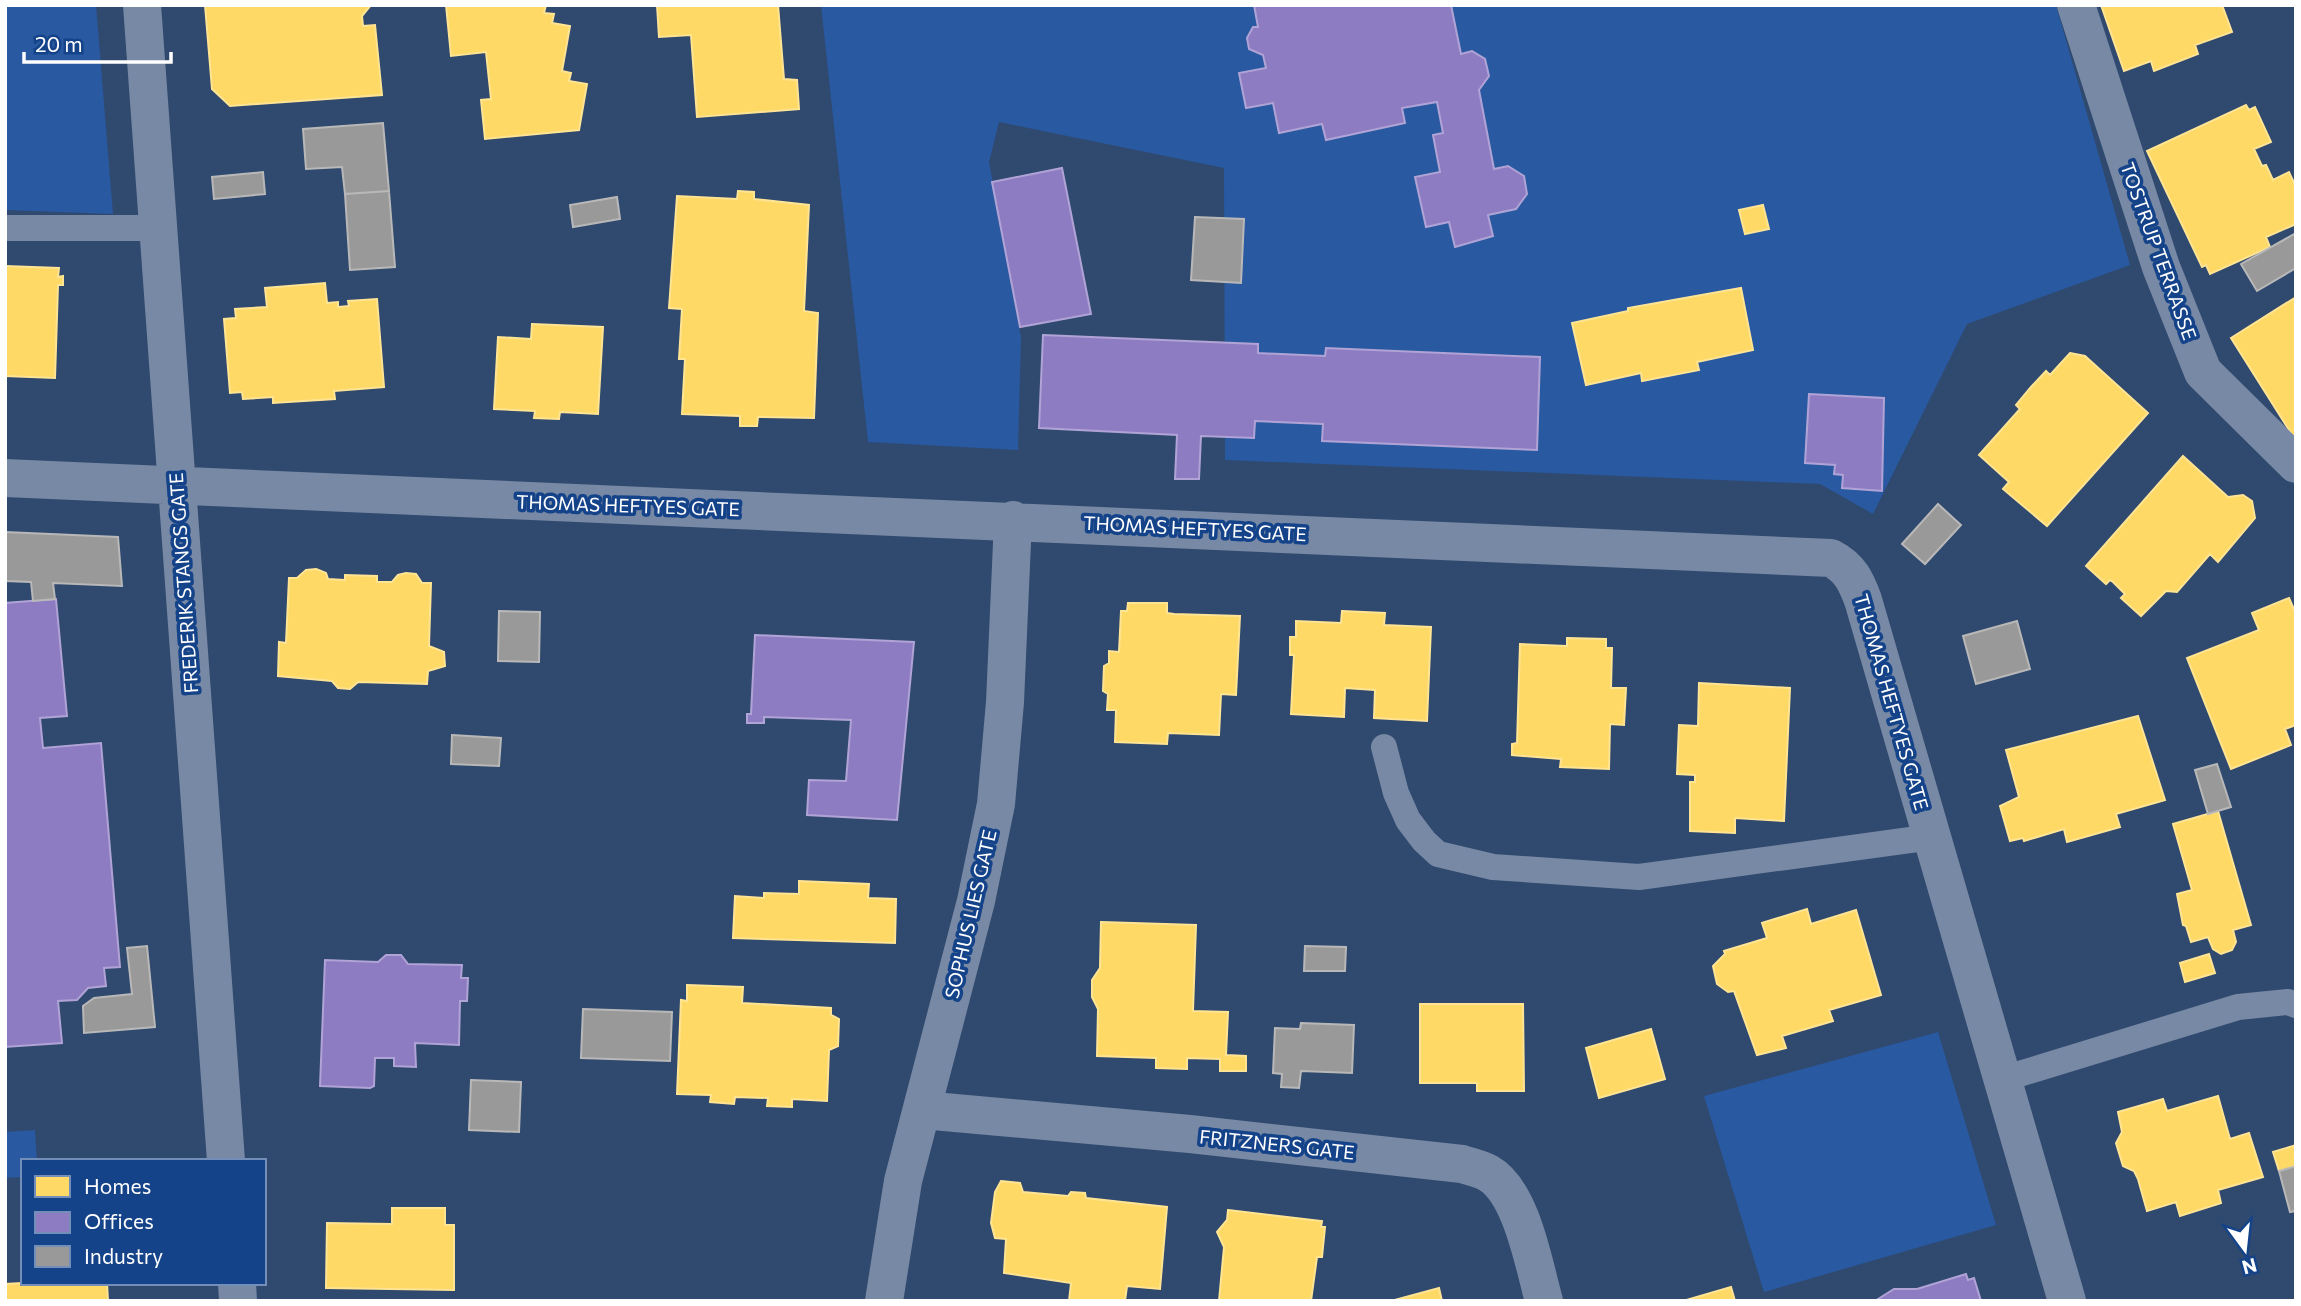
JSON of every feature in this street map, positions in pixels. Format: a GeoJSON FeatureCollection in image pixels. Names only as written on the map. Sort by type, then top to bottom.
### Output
{"type":"FeatureCollection","features":[{"type":"Feature","properties":{"kind":"street","name":"FREDERIK STANGS GATE"},"geometry":{"type":"LineString","coordinates":[[142,5],[226,1159]]}},
{"type":"Feature","properties":{"kind":"street","name":"TOSTRUP TERRASSE"},"geometry":{"type":"LineString","coordinates":[[2076,5],[2161,267],[2203,372],[2296,464]]}},
{"type":"Feature","properties":{"kind":"street","name":"THOMAS HEFTYES GATE"},"geometry":{"type":"LineString","coordinates":[[5,478],[176,488],[1013,520],[1832,558],[1844,565],[1856,580],[1863,600],[2067,1301]]}},
{"type":"Feature","properties":{"kind":"street","name":"SOPHUS LIES GATE"},"geometry":{"type":"LineString","coordinates":[[884,1301],[903,1181],[976,901],[996,804],[1005,702],[1013,520]]}},
{"type":"Feature","properties":{"kind":"street","name":"FRITZNERS GATE"},"geometry":{"type":"LineString","coordinates":[[922,1111],[1190,1134],[1462,1164],[1489,1174],[1509,1194],[1520,1220],[1544,1301]]}},
{"type":"Feature","properties":{"kind":"lane"},"geometry":{"type":"LineString","coordinates":[[5,228],[158,228]]}},
{"type":"Feature","properties":{"kind":"lane"},"geometry":{"type":"LineString","coordinates":[[1384,747],[1396,793],[1408,820],[1424,841],[1438,855],[1493,867],[1639,877],[1932,837]]}},
{"type":"Feature","properties":{"kind":"lane"},"geometry":{"type":"LineString","coordinates":[[2003,1079],[2238,1007],[2288,1002],[2296,1005]]}},
{"type":"Feature","properties":{"kind":"shaded area"},"geometry":{"type":"Polygon","coordinates":[[[5,5],[96,5],[113,214],[5,210],[5,5]]]}},
{"type":"Feature","properties":{"kind":"shaded area"},"geometry":{"type":"Polygon","coordinates":[[[821,5],[2056,5],[2130,265],[1967,324],[1873,514],[1820,484],[1225,460],[1224,168],[999,122],[989,162],[1021,337],[1018,450],[868,442],[821,5]]]}},
{"type":"Feature","properties":{"kind":"shaded area"},"geometry":{"type":"Polygon","coordinates":[[[1938,1032],[1996,1225],[1764,1292],[1704,1096],[1938,1032]]]}},
{"type":"Feature","properties":{"kind":"shaded area"},"geometry":{"type":"Polygon","coordinates":[[[35,1130],[37,1159],[21,1159],[21,1177],[5,1178],[5,1132],[35,1130]]]}},
{"type":"Feature","properties":{"kind":"building: Homes"},"geometry":{"type":"Polygon","coordinates":[[[205,5],[371,5],[362,16],[363,26],[375,25],[382,95],[230,106],[212,89],[205,5]]]}},
{"type":"Feature","properties":{"kind":"building: Homes"},"geometry":{"type":"Polygon","coordinates":[[[446,5],[546,5],[544,13],[554,14],[552,23],[570,26],[562,71],[571,73],[569,81],[587,84],[579,130],[485,139],[481,100],[491,99],[486,52],[451,56],[446,5]]]}},
{"type":"Feature","properties":{"kind":"building: Homes"},"geometry":{"type":"Polygon","coordinates":[[[657,5],[778,5],[784,79],[797,80],[799,109],[697,117],[691,35],[659,37],[657,5]]]}},
{"type":"Feature","properties":{"kind":"building: Homes"},"geometry":{"type":"Polygon","coordinates":[[[2101,5],[2222,5],[2232,32],[2195,45],[2198,54],[2154,71],[2151,61],[2124,71],[2101,5]]]}},
{"type":"Feature","properties":{"kind":"building: Homes"},"geometry":{"type":"Polygon","coordinates":[[[2246,105],[2249,110],[2255,107],[2271,142],[2254,149],[2262,166],[2266,165],[2273,180],[2289,172],[2296,187],[2296,224],[2266,237],[2270,247],[2210,274],[2206,265],[2202,267],[2147,151],[2246,105]]]}},
{"type":"Feature","properties":{"kind":"building: Homes"},"geometry":{"type":"Polygon","coordinates":[[[738,191],[754,192],[754,199],[809,205],[804,311],[818,313],[814,418],[758,417],[757,426],[740,426],[740,416],[682,414],[685,359],[679,359],[682,309],[669,308],[677,196],[737,199],[738,191]]]}},
{"type":"Feature","properties":{"kind":"building: Homes"},"geometry":{"type":"Polygon","coordinates":[[[1763,205],[1769,229],[1745,234],[1739,210],[1763,205]]]}},
{"type":"Feature","properties":{"kind":"building: Homes"},"geometry":{"type":"Polygon","coordinates":[[[5,266],[59,268],[58,277],[63,276],[63,285],[58,285],[55,378],[5,376],[5,266]]]}},
{"type":"Feature","properties":{"kind":"building: Homes"},"geometry":{"type":"Polygon","coordinates":[[[325,283],[327,303],[338,302],[338,307],[349,306],[348,301],[377,299],[384,387],[334,391],[335,399],[273,403],[273,397],[243,399],[242,392],[230,393],[224,319],[236,318],[235,309],[267,307],[265,288],[325,283]]]}},
{"type":"Feature","properties":{"kind":"building: Homes"},"geometry":{"type":"Polygon","coordinates":[[[1741,288],[1753,350],[1697,362],[1699,370],[1642,381],[1641,373],[1586,385],[1572,323],[1628,311],[1628,308],[1741,288]]]}},
{"type":"Feature","properties":{"kind":"building: Homes"},"geometry":{"type":"Polygon","coordinates":[[[2296,297],[2296,441],[2231,338],[2296,297]]]}},
{"type":"Feature","properties":{"kind":"building: Homes"},"geometry":{"type":"Polygon","coordinates":[[[532,324],[603,327],[598,414],[560,412],[559,419],[534,418],[535,411],[494,409],[498,337],[531,339],[532,324]]]}},
{"type":"Feature","properties":{"kind":"building: Homes"},"geometry":{"type":"Polygon","coordinates":[[[2070,353],[2085,356],[2148,413],[2047,526],[2003,489],[2009,482],[1979,455],[2020,409],[2016,405],[2031,387],[2046,371],[2050,375],[2070,353]]]}},
{"type":"Feature","properties":{"kind":"building: Homes"},"geometry":{"type":"Polygon","coordinates":[[[2183,456],[2228,497],[2243,495],[2252,501],[2255,518],[2218,562],[2210,554],[2177,592],[2166,591],[2141,616],[2121,598],[2125,594],[2113,582],[2110,580],[2106,584],[2086,566],[2183,456]]]}},
{"type":"Feature","properties":{"kind":"building: Homes"},"geometry":{"type":"Polygon","coordinates":[[[316,569],[326,573],[328,579],[345,580],[345,575],[377,576],[377,582],[392,582],[398,575],[406,573],[416,574],[422,583],[431,583],[429,646],[444,652],[445,666],[428,671],[427,684],[358,682],[350,689],[338,688],[332,681],[278,676],[279,642],[286,643],[289,578],[297,578],[306,570],[316,569]]]}},
{"type":"Feature","properties":{"kind":"building: Homes"},"geometry":{"type":"Polygon","coordinates":[[[2289,598],[2296,614],[2296,725],[2285,729],[2291,745],[2231,769],[2187,658],[2259,630],[2252,613],[2289,598]]]}},
{"type":"Feature","properties":{"kind":"building: Homes"},"geometry":{"type":"Polygon","coordinates":[[[1128,603],[1167,603],[1167,613],[1174,614],[1240,616],[1236,695],[1221,694],[1219,735],[1168,733],[1167,744],[1115,742],[1116,710],[1107,710],[1108,694],[1103,691],[1104,666],[1109,663],[1109,651],[1119,652],[1121,611],[1127,611],[1128,603]]]}},
{"type":"Feature","properties":{"kind":"building: Homes"},"geometry":{"type":"Polygon","coordinates":[[[1342,611],[1385,613],[1384,625],[1431,627],[1427,721],[1374,718],[1375,690],[1345,688],[1344,717],[1291,714],[1294,655],[1290,655],[1290,637],[1296,637],[1296,621],[1341,623],[1342,611]]]}},
{"type":"Feature","properties":{"kind":"building: Homes"},"geometry":{"type":"Polygon","coordinates":[[[1567,638],[1606,639],[1606,648],[1612,648],[1611,688],[1626,688],[1624,725],[1610,724],[1609,769],[1560,767],[1561,759],[1512,755],[1512,744],[1517,743],[1520,644],[1567,646],[1567,638]]]}},
{"type":"Feature","properties":{"kind":"building: Homes"},"geometry":{"type":"Polygon","coordinates":[[[1699,683],[1790,688],[1784,821],[1735,818],[1735,833],[1690,831],[1690,782],[1695,782],[1695,775],[1677,774],[1679,725],[1698,726],[1699,683]]]}},
{"type":"Feature","properties":{"kind":"building: Homes"},"geometry":{"type":"Polygon","coordinates":[[[2138,716],[2165,800],[2116,814],[2120,827],[2067,842],[2064,829],[2024,841],[2023,838],[2010,841],[2000,806],[2019,797],[2006,750],[2138,716]]]}},
{"type":"Feature","properties":{"kind":"building: Homes"},"geometry":{"type":"Polygon","coordinates":[[[2218,811],[2251,925],[2233,930],[2236,942],[2232,950],[2221,954],[2213,949],[2208,937],[2191,942],[2186,926],[2183,925],[2177,894],[2192,890],[2173,824],[2218,811]]]}},
{"type":"Feature","properties":{"kind":"building: Homes"},"geometry":{"type":"Polygon","coordinates":[[[799,881],[869,884],[868,898],[896,899],[895,943],[733,938],[735,896],[764,898],[764,893],[799,894],[799,881]]]}},
{"type":"Feature","properties":{"kind":"building: Homes"},"geometry":{"type":"Polygon","coordinates":[[[1807,909],[1811,924],[1856,910],[1881,995],[1829,1010],[1833,1021],[1782,1036],[1786,1048],[1757,1055],[1734,991],[1728,992],[1717,984],[1713,966],[1725,954],[1724,951],[1767,938],[1762,923],[1807,909]]]}},
{"type":"Feature","properties":{"kind":"building: Homes"},"geometry":{"type":"Polygon","coordinates":[[[1101,922],[1196,925],[1193,1011],[1228,1012],[1226,1055],[1246,1056],[1246,1071],[1220,1071],[1220,1059],[1187,1058],[1187,1069],[1156,1068],[1156,1058],[1097,1056],[1098,1009],[1092,997],[1092,980],[1100,968],[1101,922]]]}},
{"type":"Feature","properties":{"kind":"building: Homes"},"geometry":{"type":"Polygon","coordinates":[[[2209,954],[2215,973],[2185,982],[2180,963],[2209,954]]]}},
{"type":"Feature","properties":{"kind":"building: Homes"},"geometry":{"type":"Polygon","coordinates":[[[687,985],[743,987],[742,1003],[831,1008],[831,1015],[839,1019],[838,1046],[829,1050],[827,1101],[792,1099],[792,1107],[767,1106],[768,1098],[735,1097],[734,1104],[710,1102],[711,1095],[677,1094],[681,1000],[687,1001],[687,985]]]}},
{"type":"Feature","properties":{"kind":"building: Homes"},"geometry":{"type":"Polygon","coordinates":[[[1420,1004],[1523,1004],[1524,1091],[1477,1091],[1477,1083],[1420,1083],[1420,1004]]]}},
{"type":"Feature","properties":{"kind":"building: Homes"},"geometry":{"type":"Polygon","coordinates":[[[1651,1029],[1665,1079],[1599,1098],[1586,1048],[1651,1029]]]}},
{"type":"Feature","properties":{"kind":"building: Homes"},"geometry":{"type":"Polygon","coordinates":[[[2218,1096],[2230,1139],[2249,1133],[2263,1177],[2218,1190],[2221,1203],[2180,1216],[2176,1202],[2147,1211],[2138,1179],[2134,1171],[2123,1166],[2116,1143],[2122,1132],[2118,1112],[2163,1099],[2167,1111],[2218,1096]]]}},
{"type":"Feature","properties":{"kind":"building: Homes"},"geometry":{"type":"Polygon","coordinates":[[[2296,1145],[2296,1166],[2279,1171],[2273,1152],[2296,1145]]]}},
{"type":"Feature","properties":{"kind":"building: Homes"},"geometry":{"type":"Polygon","coordinates":[[[1001,1181],[1020,1183],[1023,1192],[1068,1196],[1071,1192],[1085,1193],[1086,1198],[1167,1207],[1160,1289],[1127,1286],[1125,1301],[1069,1301],[1071,1283],[1004,1273],[1006,1239],[995,1238],[991,1223],[995,1192],[1001,1181]]]}},
{"type":"Feature","properties":{"kind":"building: Homes"},"geometry":{"type":"Polygon","coordinates":[[[392,1208],[445,1208],[445,1225],[454,1225],[454,1290],[326,1288],[327,1223],[392,1224],[392,1208]]]}},
{"type":"Feature","properties":{"kind":"building: Homes"},"geometry":{"type":"Polygon","coordinates":[[[1228,1210],[1322,1221],[1321,1227],[1325,1227],[1322,1257],[1317,1257],[1311,1301],[1219,1301],[1224,1247],[1217,1232],[1227,1220],[1228,1210]]]}},
{"type":"Feature","properties":{"kind":"building: Homes"},"geometry":{"type":"Polygon","coordinates":[[[5,1284],[107,1285],[108,1301],[5,1301],[5,1284]]]}},
{"type":"Feature","properties":{"kind":"building: Homes"},"geometry":{"type":"Polygon","coordinates":[[[1731,1287],[1735,1301],[1683,1301],[1731,1287]]]}},
{"type":"Feature","properties":{"kind":"building: Homes"},"geometry":{"type":"Polygon","coordinates":[[[1439,1288],[1442,1301],[1391,1301],[1439,1288]]]}},
{"type":"Feature","properties":{"kind":"building: Offices"},"geometry":{"type":"Polygon","coordinates":[[[1254,5],[1451,5],[1461,54],[1472,51],[1485,59],[1489,76],[1479,90],[1494,169],[1508,166],[1524,176],[1527,194],[1516,209],[1488,215],[1493,236],[1455,247],[1449,222],[1426,227],[1415,177],[1440,172],[1433,135],[1443,133],[1437,102],[1402,108],[1405,123],[1326,140],[1322,124],[1279,133],[1273,103],[1246,108],[1239,73],[1266,68],[1263,55],[1249,49],[1247,38],[1253,27],[1258,27],[1254,5]]]}},
{"type":"Feature","properties":{"kind":"building: Offices"},"geometry":{"type":"Polygon","coordinates":[[[1062,168],[1091,314],[1020,327],[992,182],[1062,168]]]}},
{"type":"Feature","properties":{"kind":"building: Offices"},"geometry":{"type":"Polygon","coordinates":[[[1043,335],[1258,344],[1258,353],[1325,356],[1326,348],[1540,357],[1537,450],[1322,441],[1323,424],[1255,421],[1254,438],[1201,436],[1199,479],[1175,479],[1177,435],[1039,428],[1043,335]]]}},
{"type":"Feature","properties":{"kind":"building: Offices"},"geometry":{"type":"Polygon","coordinates":[[[1809,394],[1884,398],[1882,491],[1842,488],[1843,475],[1834,474],[1835,465],[1805,463],[1809,394]]]}},
{"type":"Feature","properties":{"kind":"building: Offices"},"geometry":{"type":"Polygon","coordinates":[[[56,599],[67,716],[40,718],[43,748],[101,743],[120,967],[104,968],[106,986],[88,988],[77,1000],[58,1001],[62,1043],[5,1047],[5,603],[56,599]]]}},
{"type":"Feature","properties":{"kind":"building: Offices"},"geometry":{"type":"Polygon","coordinates":[[[755,635],[914,642],[897,820],[807,815],[809,780],[846,781],[851,720],[764,717],[764,723],[747,723],[747,714],[751,714],[755,635]]]}},
{"type":"Feature","properties":{"kind":"building: Offices"},"geometry":{"type":"Polygon","coordinates":[[[386,955],[401,955],[408,964],[462,965],[461,978],[468,978],[467,1001],[460,1001],[459,1045],[415,1043],[416,1067],[394,1066],[394,1058],[375,1058],[374,1086],[370,1088],[320,1086],[325,960],[378,962],[386,955]]]}},
{"type":"Feature","properties":{"kind":"building: Offices"},"geometry":{"type":"Polygon","coordinates":[[[1966,1274],[1968,1280],[1974,1278],[1981,1301],[1875,1301],[1894,1289],[1917,1289],[1966,1274]]]}},
{"type":"Feature","properties":{"kind":"building: Industry"},"geometry":{"type":"Polygon","coordinates":[[[383,123],[389,191],[345,194],[342,167],[306,169],[303,129],[383,123]]]}},
{"type":"Feature","properties":{"kind":"building: Industry"},"geometry":{"type":"Polygon","coordinates":[[[263,172],[265,194],[214,199],[212,177],[263,172]]]}},
{"type":"Feature","properties":{"kind":"building: Industry"},"geometry":{"type":"Polygon","coordinates":[[[389,191],[395,267],[350,270],[345,194],[389,191]]]}},
{"type":"Feature","properties":{"kind":"building: Industry"},"geometry":{"type":"Polygon","coordinates":[[[617,197],[620,219],[573,227],[570,205],[617,197]]]}},
{"type":"Feature","properties":{"kind":"building: Industry"},"geometry":{"type":"Polygon","coordinates":[[[1195,217],[1244,219],[1241,283],[1191,280],[1195,217]]]}},
{"type":"Feature","properties":{"kind":"building: Industry"},"geometry":{"type":"Polygon","coordinates":[[[2296,233],[2296,268],[2257,291],[2241,264],[2296,233]]]}},
{"type":"Feature","properties":{"kind":"building: Industry"},"geometry":{"type":"Polygon","coordinates":[[[1938,504],[1961,525],[1925,564],[1902,544],[1938,504]]]}},
{"type":"Feature","properties":{"kind":"building: Industry"},"geometry":{"type":"Polygon","coordinates":[[[5,532],[118,537],[122,586],[53,583],[55,599],[33,601],[31,582],[5,581],[5,532]]]}},
{"type":"Feature","properties":{"kind":"building: Industry"},"geometry":{"type":"Polygon","coordinates":[[[499,611],[540,612],[539,662],[498,661],[499,611]]]}},
{"type":"Feature","properties":{"kind":"building: Industry"},"geometry":{"type":"Polygon","coordinates":[[[2017,621],[2030,669],[1976,684],[1963,636],[2017,621]]]}},
{"type":"Feature","properties":{"kind":"building: Industry"},"geometry":{"type":"Polygon","coordinates":[[[452,735],[501,738],[499,766],[451,764],[452,735]]]}},
{"type":"Feature","properties":{"kind":"building: Industry"},"geometry":{"type":"Polygon","coordinates":[[[2217,764],[2231,807],[2208,814],[2195,770],[2217,764]]]}},
{"type":"Feature","properties":{"kind":"building: Industry"},"geometry":{"type":"Polygon","coordinates":[[[147,946],[155,1027],[84,1033],[83,1006],[94,998],[132,994],[127,948],[147,946]]]}},
{"type":"Feature","properties":{"kind":"building: Industry"},"geometry":{"type":"Polygon","coordinates":[[[1305,946],[1346,947],[1345,971],[1304,971],[1305,946]]]}},
{"type":"Feature","properties":{"kind":"building: Industry"},"geometry":{"type":"Polygon","coordinates":[[[583,1009],[672,1012],[670,1061],[581,1058],[583,1009]]]}},
{"type":"Feature","properties":{"kind":"building: Industry"},"geometry":{"type":"Polygon","coordinates":[[[1301,1023],[1354,1025],[1352,1073],[1301,1071],[1299,1088],[1281,1087],[1282,1074],[1273,1073],[1275,1028],[1300,1029],[1301,1023]]]}},
{"type":"Feature","properties":{"kind":"building: Industry"},"geometry":{"type":"Polygon","coordinates":[[[471,1080],[521,1082],[519,1132],[469,1130],[471,1080]]]}},
{"type":"Feature","properties":{"kind":"building: Industry"},"geometry":{"type":"Polygon","coordinates":[[[2296,1166],[2296,1211],[2290,1212],[2279,1171],[2296,1166]]]}}]}
